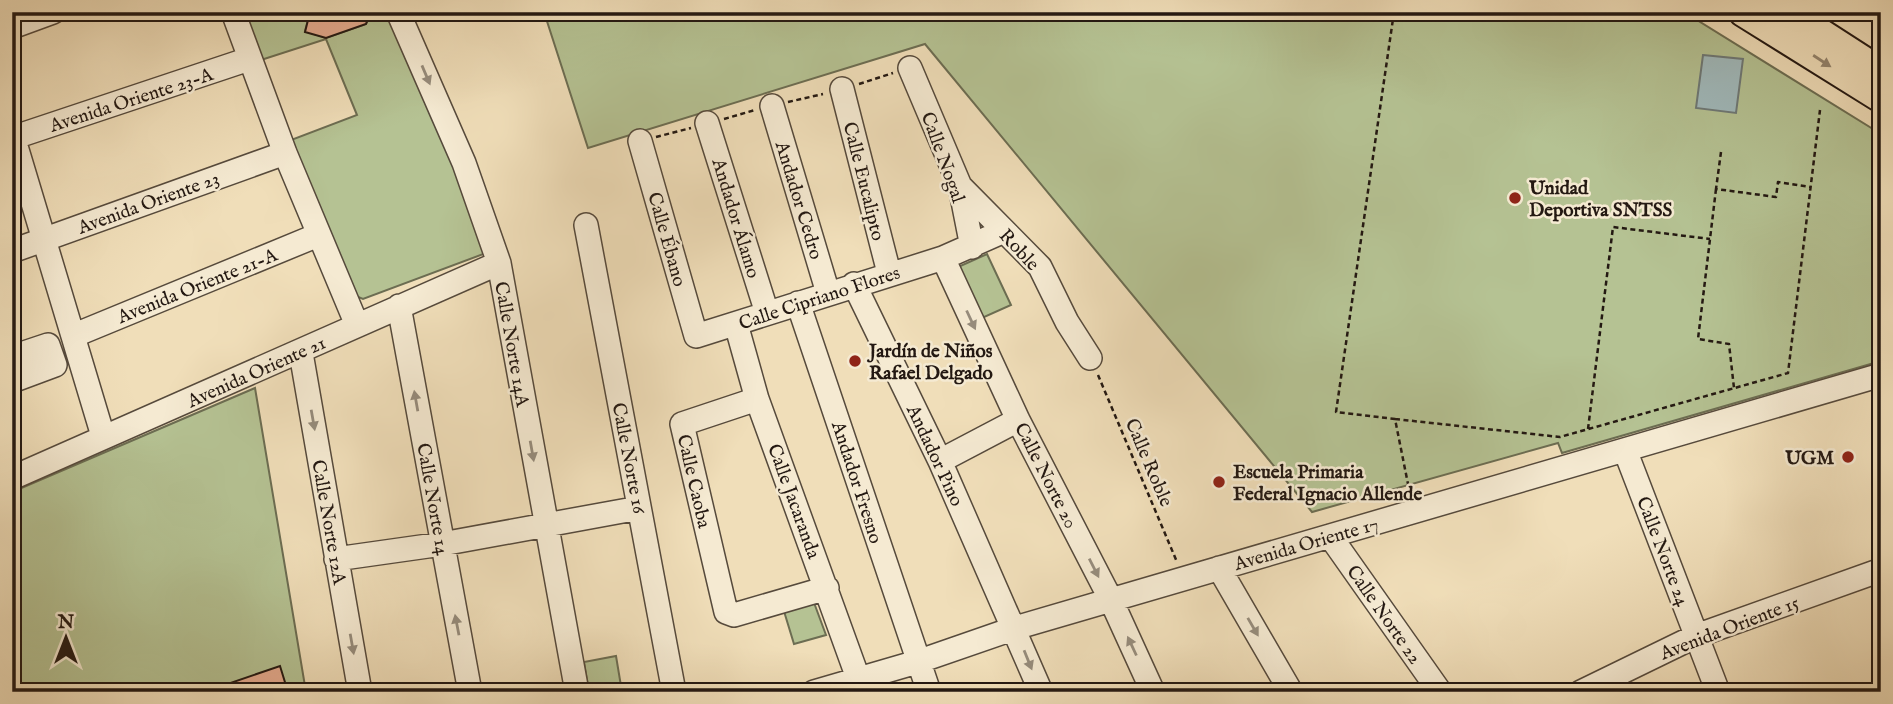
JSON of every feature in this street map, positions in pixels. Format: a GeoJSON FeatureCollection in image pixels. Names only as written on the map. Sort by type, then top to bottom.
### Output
{"type":"FeatureCollection","features":[{"type":"Feature","properties":{"kind":"main road"},"geometry":{"type":"LineString","coordinates":[[1744,12],[1786,17],[1881,72]]}},
{"type":"Feature","properties":{"kind":"main road"},"geometry":{"type":"LineString","coordinates":[[1786,17],[1881,98]]}},
{"type":"Feature","properties":{"kind":"street"},"geometry":{"type":"LineString","coordinates":[[12,27],[53,12]]}},
{"type":"Feature","properties":{"kind":"street"},"geometry":{"type":"LineString","coordinates":[[233,12],[285,153],[357,325]]}},
{"type":"Feature","properties":{"kind":"street","name":"Calle Norte 14A"},"geometry":{"type":"LineString","coordinates":[[398,12],[464,163],[499,263],[577,692]]}},
{"type":"Feature","properties":{"kind":"street","name":"Avenida Oriente 23-A"},"geometry":{"type":"LineString","coordinates":[[13,136],[249,60]]}},
{"type":"Feature","properties":{"kind":"street","name":"Calle Nogal"},"geometry":{"type":"LineString","coordinates":[[910,68],[960,186],[972,247]]}},
{"type":"Feature","properties":{"kind":"street","name":"Calle Eucalipto"},"geometry":{"type":"LineString","coordinates":[[842,89],[889,273]]}},
{"type":"Feature","properties":{"kind":"street","name":"Andador Cedro"},"geometry":{"type":"LineString","coordinates":[[772,106],[828,293]]}},
{"type":"Feature","properties":{"kind":"street","name":"Andador Álamo"},"geometry":{"type":"LineString","coordinates":[[707,123],[766,313]]}},
{"type":"Feature","properties":{"kind":"street"},"geometry":{"type":"LineString","coordinates":[[13,136],[46,238],[103,436]]}},
{"type":"Feature","properties":{"kind":"street","name":"Calle Ébano"},"geometry":{"type":"LineString","coordinates":[[640,141],[696,336]]}},
{"type":"Feature","properties":{"kind":"street","name":"Avenida Oriente 23"},"geometry":{"type":"LineString","coordinates":[[12,251],[285,153]]}},
{"type":"Feature","properties":{"kind":"street","name":"Roble"},"geometry":{"type":"LineString","coordinates":[[960,186],[1040,267],[1067,322],[1090,358]]}},
{"type":"Feature","properties":{"kind":"street","name":"Calle Norte 16"},"geometry":{"type":"LineString","coordinates":[[586,225],[674,692]]}},
{"type":"Feature","properties":{"kind":"street","name":"Calle Cipriano Flores"},"geometry":{"type":"LineString","coordinates":[[696,336],[943,258],[1004,231]]}},
{"type":"Feature","properties":{"kind":"street","name":"Avenida Oriente 21-A"},"geometry":{"type":"LineString","coordinates":[[75,335],[318,235]]}},
{"type":"Feature","properties":{"kind":"street","name":"Calle Norte 20"},"geometry":{"type":"LineString","coordinates":[[943,258],[1018,420],[1111,600],[1153,692]]}},
{"type":"Feature","properties":{"kind":"street","name":"Avenida Oriente 21"},"geometry":{"type":"LineString","coordinates":[[12,478],[103,436],[301,353],[398,306],[499,263]]}},
{"type":"Feature","properties":{"kind":"street","name":"Andador Pino"},"geometry":{"type":"LineString","coordinates":[[854,284],[940,461],[1041,692]]}},
{"type":"Feature","properties":{"kind":"street","name":"Andador Fresno"},"geometry":{"type":"LineString","coordinates":[[798,303],[929,692]]}},
{"type":"Feature","properties":{"kind":"street","name":"Calle Norte 14"},"geometry":{"type":"LineString","coordinates":[[398,306],[470,692]]}},
{"type":"Feature","properties":{"kind":"street","name":"Calle Jacaranda"},"geometry":{"type":"LineString","coordinates":[[736,324],[758,399],[858,678]]}},
{"type":"Feature","properties":{"kind":"street"},"geometry":{"type":"LineString","coordinates":[[12,357],[48,345],[55,365],[12,381]]}},
{"type":"Feature","properties":{"kind":"street","name":"Calle Norte 12A"},"geometry":{"type":"LineString","coordinates":[[301,353],[360,692]]}},
{"type":"Feature","properties":{"kind":"street","name":"Avenida Oriente 17"},"geometry":{"type":"LineString","coordinates":[[814,692],[917,662],[1015,628],[1881,375]]}},
{"type":"Feature","properties":{"kind":"street","name":"Calle Caoba"},"geometry":{"type":"LineString","coordinates":[[758,399],[681,424],[729,616],[827,587]]}},
{"type":"Feature","properties":{"kind":"street"},"geometry":{"type":"LineString","coordinates":[[940,461],[1018,420]]}},
{"type":"Feature","properties":{"kind":"street","name":"Calle Norte 24"},"geometry":{"type":"LineString","coordinates":[[1625,450],[1718,692]]}},
{"type":"Feature","properties":{"kind":"street"},"geometry":{"type":"LineString","coordinates":[[336,559],[442,544],[639,508]]}},
{"type":"Feature","properties":{"kind":"street","name":"Calle Norte 22"},"geometry":{"type":"LineString","coordinates":[[1330,536],[1440,692]]}},
{"type":"Feature","properties":{"kind":"street"},"geometry":{"type":"LineString","coordinates":[[1219,568],[1291,692]]}},
{"type":"Feature","properties":{"kind":"street","name":"Avenida Oriente 15"},"geometry":{"type":"LineString","coordinates":[[1581,692],[1696,636],[1881,570]]}},
{"type":"Feature","properties":{"kind":"path"},"geometry":{"type":"LineString","coordinates":[[1394,12],[1336,412],[1560,437],[1788,373],[1819,110]]}},
{"type":"Feature","properties":{"kind":"path"},"geometry":{"type":"LineString","coordinates":[[1721,152],[1698,339],[1729,344],[1734,388]]}},
{"type":"Feature","properties":{"kind":"path"},"geometry":{"type":"LineString","coordinates":[[1716,188],[1776,197],[1778,182],[1810,187]]}},
{"type":"Feature","properties":{"kind":"path"},"geometry":{"type":"LineString","coordinates":[[1588,429],[1613,227],[1710,239]]}},
{"type":"Feature","properties":{"kind":"path","name":"Calle Roble"},"geometry":{"type":"LineString","coordinates":[[1090,358],[1184,578]]}},
{"type":"Feature","properties":{"kind":"path"},"geometry":{"type":"LineString","coordinates":[[1395,419],[1415,511]]}},
{"type":"Feature","properties":{"kind":"green space"},"geometry":{"type":"Polygon","coordinates":[[[243,12],[324,12],[322,17],[310,13],[305,31],[326,38],[366,24],[371,12],[388,12],[464,183],[486,253],[363,299],[351,294],[291,140],[357,115],[326,39],[261,60],[243,12]]]}},
{"type":"Feature","properties":{"kind":"green space","name":"Unidad Deportiva SNTSS"},"geometry":{"type":"Polygon","coordinates":[[[544,12],[1684,12],[1881,134],[1881,361],[1562,453],[1558,443],[1312,512],[925,44],[588,148],[544,12]]]}},
{"type":"Feature","properties":{"kind":"green space"},"geometry":{"type":"Polygon","coordinates":[[[987,254],[1011,305],[982,318],[958,267],[987,254]]]}},
{"type":"Feature","properties":{"kind":"green space"},"geometry":{"type":"Polygon","coordinates":[[[255,388],[306,692],[12,692],[12,492],[255,388]]]}},
{"type":"Feature","properties":{"kind":"green space"},"geometry":{"type":"Polygon","coordinates":[[[813,600],[826,635],[794,644],[783,608],[813,600]]]}},
{"type":"Feature","properties":{"kind":"green space"},"geometry":{"type":"Polygon","coordinates":[[[616,656],[622,692],[589,692],[584,662],[616,656]]]}},
{"type":"Feature","properties":{"kind":"water"},"geometry":{"type":"Polygon","coordinates":[[[1703,55],[1743,59],[1736,113],[1696,108],[1703,55]]]}},
{"type":"Feature","properties":{"kind":"building"},"geometry":{"type":"Polygon","coordinates":[[[310,12],[322,17],[324,12],[371,12],[366,24],[326,38],[305,32],[310,12]]]}},
{"type":"Feature","properties":{"kind":"building"},"geometry":{"type":"Polygon","coordinates":[[[280,666],[288,692],[210,692],[210,690],[280,666]]]}},
{"type":"Feature","properties":{"kind":"place","name":"Unidad Deportiva SNTSS"},"geometry":{"type":"Point","coordinates":[1515,198]}},
{"type":"Feature","properties":{"kind":"place","name":"Jardín de Niños Rafael Delgado"},"geometry":{"type":"Point","coordinates":[855,361]}},
{"type":"Feature","properties":{"kind":"place","name":"UGM"},"geometry":{"type":"Point","coordinates":[1848,457]}},
{"type":"Feature","properties":{"kind":"place","name":"Escuela Primaria Federal Ignacio Allende"},"geometry":{"type":"Point","coordinates":[1219,482]}}]}
